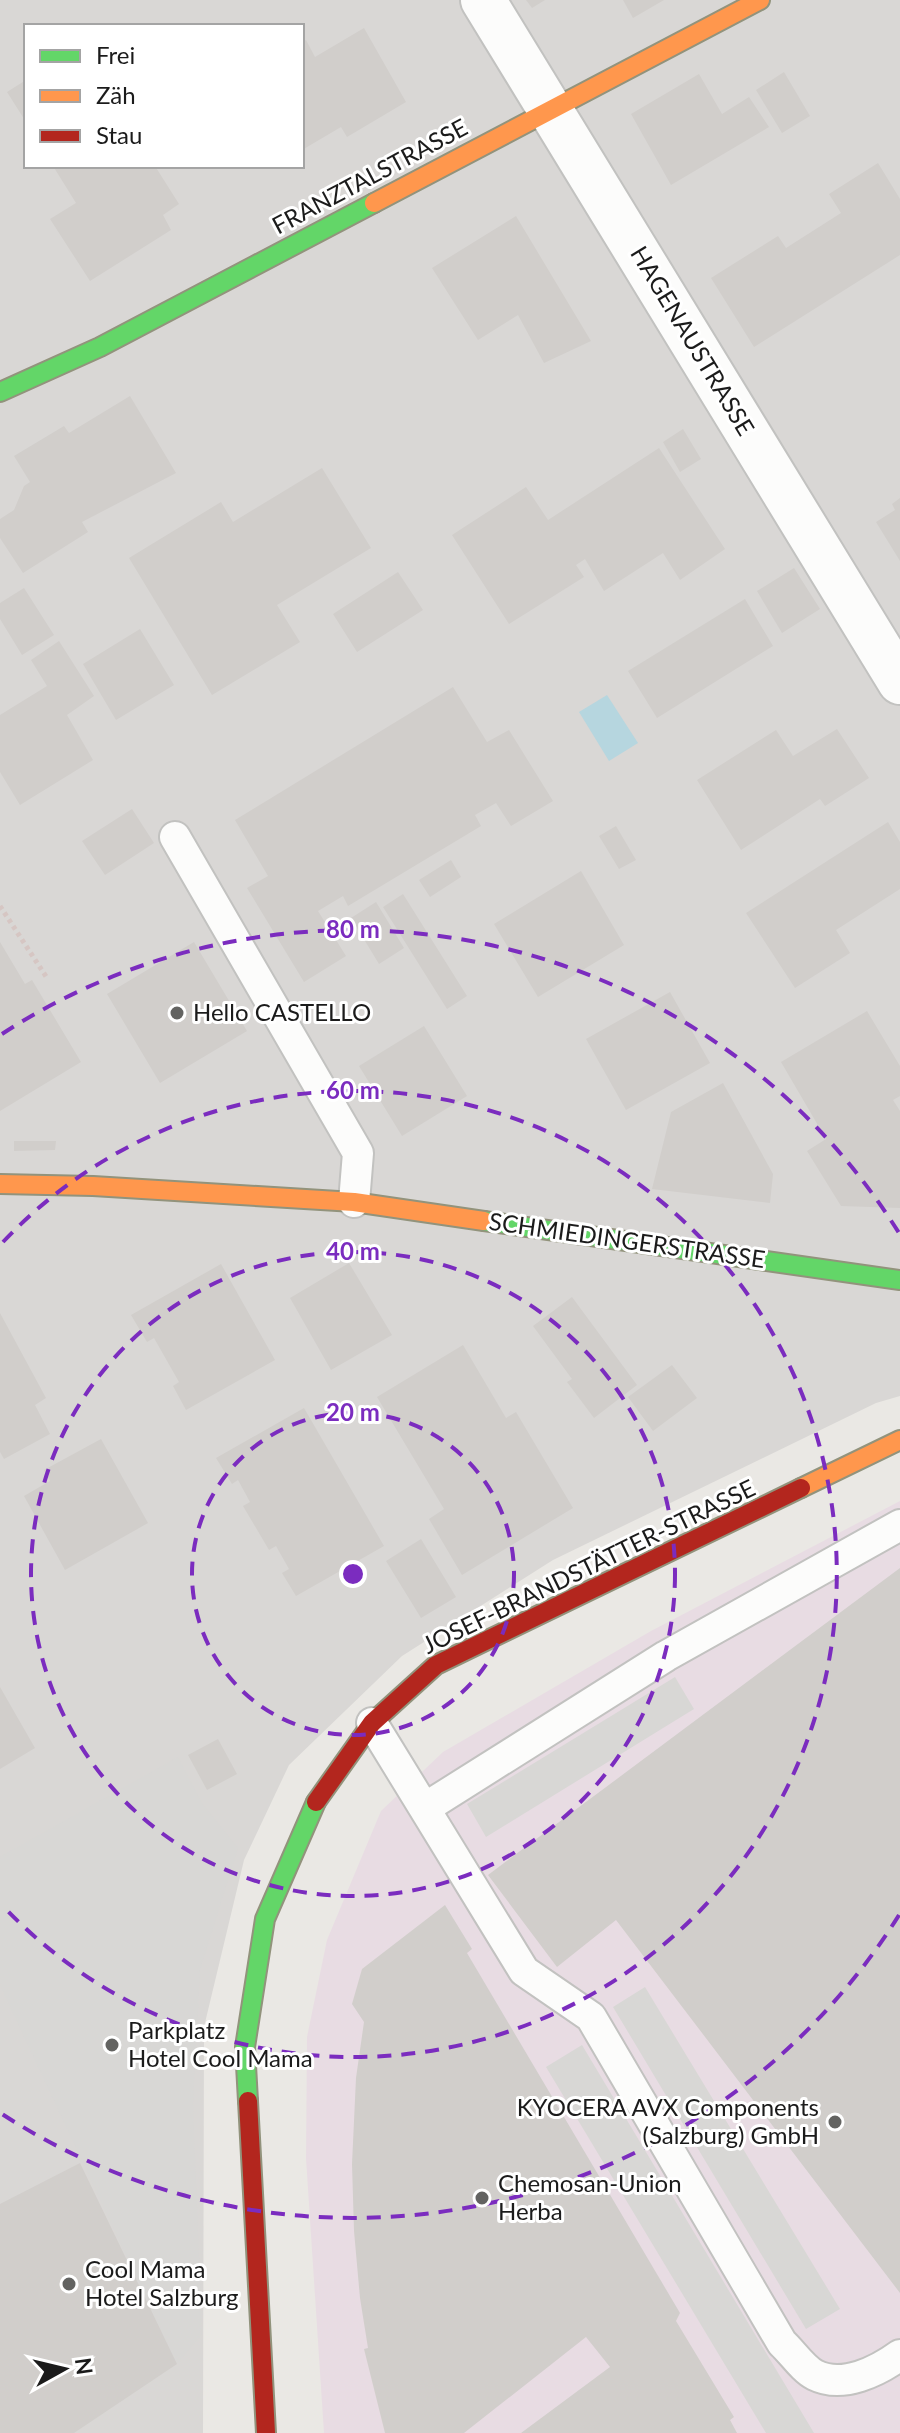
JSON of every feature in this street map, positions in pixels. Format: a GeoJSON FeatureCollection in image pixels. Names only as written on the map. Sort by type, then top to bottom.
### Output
{"type":"FeatureCollection","features":[{"type":"Feature","properties":{"kind":"street","name":"HAGENAUSTRASSE"},"geometry":{"type":"LineString","coordinates":[[483,0],[900,682]]}},
{"type":"Feature","properties":{"kind":"street","name":"FRANZTALSTRASSE"},"geometry":{"type":"LineString","coordinates":[[0,392],[100,347],[760,0]]}},
{"type":"Feature","properties":{"kind":"street","name":"SCHMIEDINGERSTRASSE"},"geometry":{"type":"LineString","coordinates":[[0,1184],[93,1186],[354,1202],[900,1280]]}},
{"type":"Feature","properties":{"kind":"street","name":"JOSEF-BRANDSTÄTTER-STRASSE"},"geometry":{"type":"LineString","coordinates":[[266,2433],[245,2047],[265,1919],[318,1796],[372,1723],[436,1665],[900,1440]]}},
{"type":"Feature","properties":{"kind":"lane"},"geometry":{"type":"LineString","coordinates":[[175,837],[358,1153],[354,1202]]}},
{"type":"Feature","properties":{"kind":"lane"},"geometry":{"type":"LineString","coordinates":[[425,1808],[666,1656],[900,1525]]}},
{"type":"Feature","properties":{"kind":"lane"},"geometry":{"type":"LineString","coordinates":[[372,1723],[524,1971],[591,2017],[782,2343],[815,2375],[849,2381],[886,2365],[900,2355]]}},
{"type":"Feature","properties":{"kind":"path"},"geometry":{"type":"LineString","coordinates":[[0,906],[47,978]]}},
{"type":"Feature","properties":{"kind":"shaded area"},"geometry":{"type":"Polygon","coordinates":[[[0,0],[900,0],[900,1396],[876,1403],[553,1560],[402,1656],[289,1765],[244,1860],[204,2027],[203,2433],[0,2433],[0,0]]]}},
{"type":"Feature","properties":{"kind":"shaded area"},"geometry":{"type":"Polygon","coordinates":[[[900,1501],[900,2433],[324,2433],[306,2158],[307,2037],[327,1940],[381,1811],[443,1752],[651,1631],[900,1501]]]}},
{"type":"Feature","properties":{"kind":"shaded area"},"geometry":{"type":"Polygon","coordinates":[[[675,1677],[694,1709],[486,1837],[467,1804],[675,1677]]]}},
{"type":"Feature","properties":{"kind":"shaded area","name":"Parkplatz Hotel Cool Mama"},"geometry":{"type":"Polygon","coordinates":[[[178,1757],[202,1803],[238,1848],[200,1970],[193,2105],[202,2334],[177,2364],[0,1985],[0,1857],[178,1757]]]}},
{"type":"Feature","properties":{"kind":"shaded area"},"geometry":{"type":"Polygon","coordinates":[[[645,1987],[840,2309],[806,2329],[613,2007],[645,1987]]]}},
{"type":"Feature","properties":{"kind":"shaded area"},"geometry":{"type":"Polygon","coordinates":[[[582,2045],[814,2433],[766,2433],[546,2067],[582,2045]]]}},
{"type":"Feature","properties":{"kind":"water"},"geometry":{"type":"Polygon","coordinates":[[[607,695],[638,743],[609,761],[579,712],[607,695]]]}},
{"type":"Feature","properties":{"kind":"building"},"geometry":{"type":"Polygon","coordinates":[[[526,0],[545,0],[532,8],[526,0]]]}},
{"type":"Feature","properties":{"kind":"building"},"geometry":{"type":"Polygon","coordinates":[[[623,0],[664,0],[633,18],[623,0]]]}},
{"type":"Feature","properties":{"kind":"building"},"geometry":{"type":"Polygon","coordinates":[[[364,28],[406,102],[347,137],[341,127],[304,149],[304,41],[315,57],[364,28]]]}},
{"type":"Feature","properties":{"kind":"building"},"geometry":{"type":"Polygon","coordinates":[[[784,72],[810,116],[782,133],[756,90],[784,72]]]}},
{"type":"Feature","properties":{"kind":"building"},"geometry":{"type":"Polygon","coordinates":[[[699,74],[722,114],[749,97],[769,127],[671,185],[631,114],[699,74]]]}},
{"type":"Feature","properties":{"kind":"building"},"geometry":{"type":"Polygon","coordinates":[[[24,81],[24,119],[7,92],[24,81]]]}},
{"type":"Feature","properties":{"kind":"building"},"geometry":{"type":"Polygon","coordinates":[[[878,163],[900,199],[900,255],[754,347],[711,278],[778,236],[786,248],[841,213],[829,194],[878,163]]]}},
{"type":"Feature","properties":{"kind":"building"},"geometry":{"type":"Polygon","coordinates":[[[54,168],[156,168],[179,204],[163,215],[171,230],[90,281],[50,219],[76,203],[54,168]]]}},
{"type":"Feature","properties":{"kind":"building"},"geometry":{"type":"Polygon","coordinates":[[[516,216],[591,341],[544,363],[518,315],[478,340],[432,268],[516,216]]]}},
{"type":"Feature","properties":{"kind":"building"},"geometry":{"type":"Polygon","coordinates":[[[130,396],[176,473],[82,522],[88,532],[23,573],[0,538],[0,519],[14,510],[24,486],[30,482],[14,456],[64,426],[69,433],[130,396]]]}},
{"type":"Feature","properties":{"kind":"building"},"geometry":{"type":"Polygon","coordinates":[[[683,429],[701,459],[680,472],[663,442],[683,429]]]}},
{"type":"Feature","properties":{"kind":"building"},"geometry":{"type":"Polygon","coordinates":[[[659,448],[725,549],[680,580],[663,553],[604,591],[585,559],[576,565],[584,577],[509,624],[452,535],[526,487],[548,520],[659,448]]]}},
{"type":"Feature","properties":{"kind":"building"},"geometry":{"type":"Polygon","coordinates":[[[322,468],[371,548],[277,605],[300,642],[212,695],[129,558],[221,502],[233,522],[322,468]]]}},
{"type":"Feature","properties":{"kind":"building"},"geometry":{"type":"Polygon","coordinates":[[[900,498],[900,561],[876,522],[895,510],[892,504],[900,498]]]}},
{"type":"Feature","properties":{"kind":"building"},"geometry":{"type":"Polygon","coordinates":[[[794,568],[820,609],[782,633],[757,591],[794,568]]]}},
{"type":"Feature","properties":{"kind":"building"},"geometry":{"type":"Polygon","coordinates":[[[398,572],[423,610],[357,652],[333,614],[398,572]]]}},
{"type":"Feature","properties":{"kind":"building"},"geometry":{"type":"Polygon","coordinates":[[[24,588],[54,635],[22,655],[0,619],[0,603],[24,588]]]}},
{"type":"Feature","properties":{"kind":"building"},"geometry":{"type":"Polygon","coordinates":[[[745,599],[773,646],[657,718],[628,671],[745,599]]]}},
{"type":"Feature","properties":{"kind":"building"},"geometry":{"type":"Polygon","coordinates":[[[140,629],[174,685],[116,720],[83,664],[140,629]]]}},
{"type":"Feature","properties":{"kind":"building"},"geometry":{"type":"Polygon","coordinates":[[[59,641],[94,696],[67,715],[93,760],[20,805],[0,772],[0,715],[47,686],[31,660],[59,641]]]}},
{"type":"Feature","properties":{"kind":"building"},"geometry":{"type":"Polygon","coordinates":[[[453,687],[487,742],[509,730],[553,801],[511,826],[496,803],[475,815],[481,826],[348,906],[343,896],[318,911],[346,956],[304,982],[247,888],[268,876],[235,820],[453,687]]]}},
{"type":"Feature","properties":{"kind":"building"},"geometry":{"type":"Polygon","coordinates":[[[837,729],[869,778],[825,806],[820,799],[741,850],[697,780],[776,730],[793,756],[837,729]]]}},
{"type":"Feature","properties":{"kind":"building"},"geometry":{"type":"Polygon","coordinates":[[[132,809],[154,843],[105,875],[82,841],[132,809]]]}},
{"type":"Feature","properties":{"kind":"building"},"geometry":{"type":"Polygon","coordinates":[[[888,822],[900,842],[900,889],[836,930],[850,953],[795,988],[746,913],[888,822]]]}},
{"type":"Feature","properties":{"kind":"building"},"geometry":{"type":"Polygon","coordinates":[[[616,826],[636,860],[619,869],[599,836],[616,826]]]}},
{"type":"Feature","properties":{"kind":"building"},"geometry":{"type":"Polygon","coordinates":[[[451,860],[461,877],[430,897],[419,880],[451,860]]]}},
{"type":"Feature","properties":{"kind":"building"},"geometry":{"type":"Polygon","coordinates":[[[581,871],[624,945],[538,997],[494,924],[581,871]]]}},
{"type":"Feature","properties":{"kind":"building"},"geometry":{"type":"Polygon","coordinates":[[[403,894],[467,996],[447,1009],[383,907],[403,894]]]}},
{"type":"Feature","properties":{"kind":"building"},"geometry":{"type":"Polygon","coordinates":[[[376,902],[404,948],[379,964],[351,918],[376,902]]]}},
{"type":"Feature","properties":{"kind":"building"},"geometry":{"type":"Polygon","coordinates":[[[0,942],[25,984],[32,980],[81,1062],[0,1111],[0,942]]]}},
{"type":"Feature","properties":{"kind":"building","name":"Hello CASTELLO"},"geometry":{"type":"Polygon","coordinates":[[[194,942],[247,1031],[160,1083],[107,994],[194,942]]]}},
{"type":"Feature","properties":{"kind":"building"},"geometry":{"type":"Polygon","coordinates":[[[670,992],[710,1063],[626,1110],[586,1039],[670,992]]]}},
{"type":"Feature","properties":{"kind":"building"},"geometry":{"type":"Polygon","coordinates":[[[867,1011],[900,1066],[900,1096],[893,1100],[900,1111],[900,1208],[841,1206],[807,1151],[826,1139],[781,1062],[867,1011]]]}},
{"type":"Feature","properties":{"kind":"building"},"geometry":{"type":"Polygon","coordinates":[[[424,1026],[467,1096],[402,1136],[359,1066],[424,1026]]]}},
{"type":"Feature","properties":{"kind":"building"},"geometry":{"type":"Polygon","coordinates":[[[723,1083],[773,1174],[770,1203],[652,1189],[671,1112],[723,1083]]]}},
{"type":"Feature","properties":{"kind":"building"},"geometry":{"type":"Polygon","coordinates":[[[14,1141],[56,1141],[55,1150],[14,1151],[14,1141]]]}},
{"type":"Feature","properties":{"kind":"building"},"geometry":{"type":"Polygon","coordinates":[[[349,1263],[392,1335],[331,1370],[290,1298],[349,1263]]]}},
{"type":"Feature","properties":{"kind":"building"},"geometry":{"type":"Polygon","coordinates":[[[221,1264],[275,1360],[186,1410],[173,1386],[179,1382],[154,1338],[147,1342],[131,1315],[221,1264]]]}},
{"type":"Feature","properties":{"kind":"building"},"geometry":{"type":"Polygon","coordinates":[[[572,1297],[637,1385],[594,1418],[567,1382],[572,1379],[533,1326],[572,1297]]]}},
{"type":"Feature","properties":{"kind":"building"},"geometry":{"type":"Polygon","coordinates":[[[0,1313],[46,1398],[35,1405],[50,1434],[4,1459],[0,1452],[0,1313]]]}},
{"type":"Feature","properties":{"kind":"building"},"geometry":{"type":"Polygon","coordinates":[[[463,1345],[506,1418],[516,1412],[573,1508],[462,1575],[429,1519],[444,1509],[377,1397],[463,1345]]]}},
{"type":"Feature","properties":{"kind":"building"},"geometry":{"type":"Polygon","coordinates":[[[672,1365],[697,1398],[653,1431],[628,1397],[672,1365]]]}},
{"type":"Feature","properties":{"kind":"building"},"geometry":{"type":"Polygon","coordinates":[[[304,1408],[384,1546],[296,1596],[282,1573],[289,1569],[276,1546],[269,1550],[243,1506],[250,1502],[238,1480],[232,1484],[216,1458],[304,1408]]]}},
{"type":"Feature","properties":{"kind":"building"},"geometry":{"type":"Polygon","coordinates":[[[101,1439],[148,1523],[65,1570],[24,1496],[50,1481],[44,1470],[101,1439]]]}},
{"type":"Feature","properties":{"kind":"building"},"geometry":{"type":"Polygon","coordinates":[[[421,1539],[456,1597],[421,1618],[386,1561],[421,1539]]]}},
{"type":"Feature","properties":{"kind":"building"},"geometry":{"type":"Polygon","coordinates":[[[900,1568],[900,2293],[616,1920],[557,1967],[488,1875],[900,1568]]]}},
{"type":"Feature","properties":{"kind":"building"},"geometry":{"type":"Polygon","coordinates":[[[0,1687],[35,1748],[0,1769],[0,1687]]]}},
{"type":"Feature","properties":{"kind":"building"},"geometry":{"type":"Polygon","coordinates":[[[218,1739],[237,1774],[207,1790],[188,1755],[218,1739]]]}},
{"type":"Feature","properties":{"kind":"building","name":"Chemosan-Union Herba"},"geometry":{"type":"Polygon","coordinates":[[[445,1905],[472,1949],[467,1953],[680,2313],[676,2321],[734,2417],[730,2420],[737,2433],[521,2433],[610,2367],[586,2337],[464,2433],[385,2433],[364,2349],[368,2348],[354,2231],[352,2164],[356,2078],[364,2022],[352,2004],[362,1969],[445,1905]]]}},
{"type":"Feature","properties":{"kind":"building","name":"Cool Mama Hotel Salzburg"},"geometry":{"type":"Polygon","coordinates":[[[80,2163],[177,2364],[74,2433],[0,2433],[0,2204],[80,2163]]]}},
{"type":"Feature","properties":{"kind":"traffic: fast"},"geometry":{"type":"LineString","coordinates":[[0,392],[100,347],[374,203]]}},
{"type":"Feature","properties":{"kind":"traffic: fast"},"geometry":{"type":"LineString","coordinates":[[484,1221],[900,1280]]}},
{"type":"Feature","properties":{"kind":"traffic: fast"},"geometry":{"type":"LineString","coordinates":[[248,2101],[245,2047],[265,1919],[316,1802]]}},
{"type":"Feature","properties":{"kind":"traffic: slow"},"geometry":{"type":"LineString","coordinates":[[374,203],[760,0]]}},
{"type":"Feature","properties":{"kind":"traffic: slow"},"geometry":{"type":"LineString","coordinates":[[0,1184],[93,1186],[354,1202],[484,1221]]}},
{"type":"Feature","properties":{"kind":"traffic: slow"},"geometry":{"type":"LineString","coordinates":[[801,1488],[900,1440]]}},
{"type":"Feature","properties":{"kind":"traffic: jam"},"geometry":{"type":"LineString","coordinates":[[316,1802],[372,1723],[436,1665],[801,1488]]}},
{"type":"Feature","properties":{"kind":"traffic: jam"},"geometry":{"type":"LineString","coordinates":[[248,2101],[266,2433]]}},
{"type":"Feature","properties":{"kind":"place","name":"Hello CASTELLO"},"geometry":{"type":"Point","coordinates":[177,1013]}},
{"type":"Feature","properties":{"kind":"place","name":"Parkplatz Hotel Cool Mama"},"geometry":{"type":"Point","coordinates":[112,2045]}},
{"type":"Feature","properties":{"kind":"place","name":"KYOCERA AVX Components (Salzburg) GmbH"},"geometry":{"type":"Point","coordinates":[835,2122]}},
{"type":"Feature","properties":{"kind":"place","name":"Chemosan-Union Herba"},"geometry":{"type":"Point","coordinates":[482,2198]}},
{"type":"Feature","properties":{"kind":"place","name":"Cool Mama Hotel Salzburg"},"geometry":{"type":"Point","coordinates":[69,2284]}}]}
